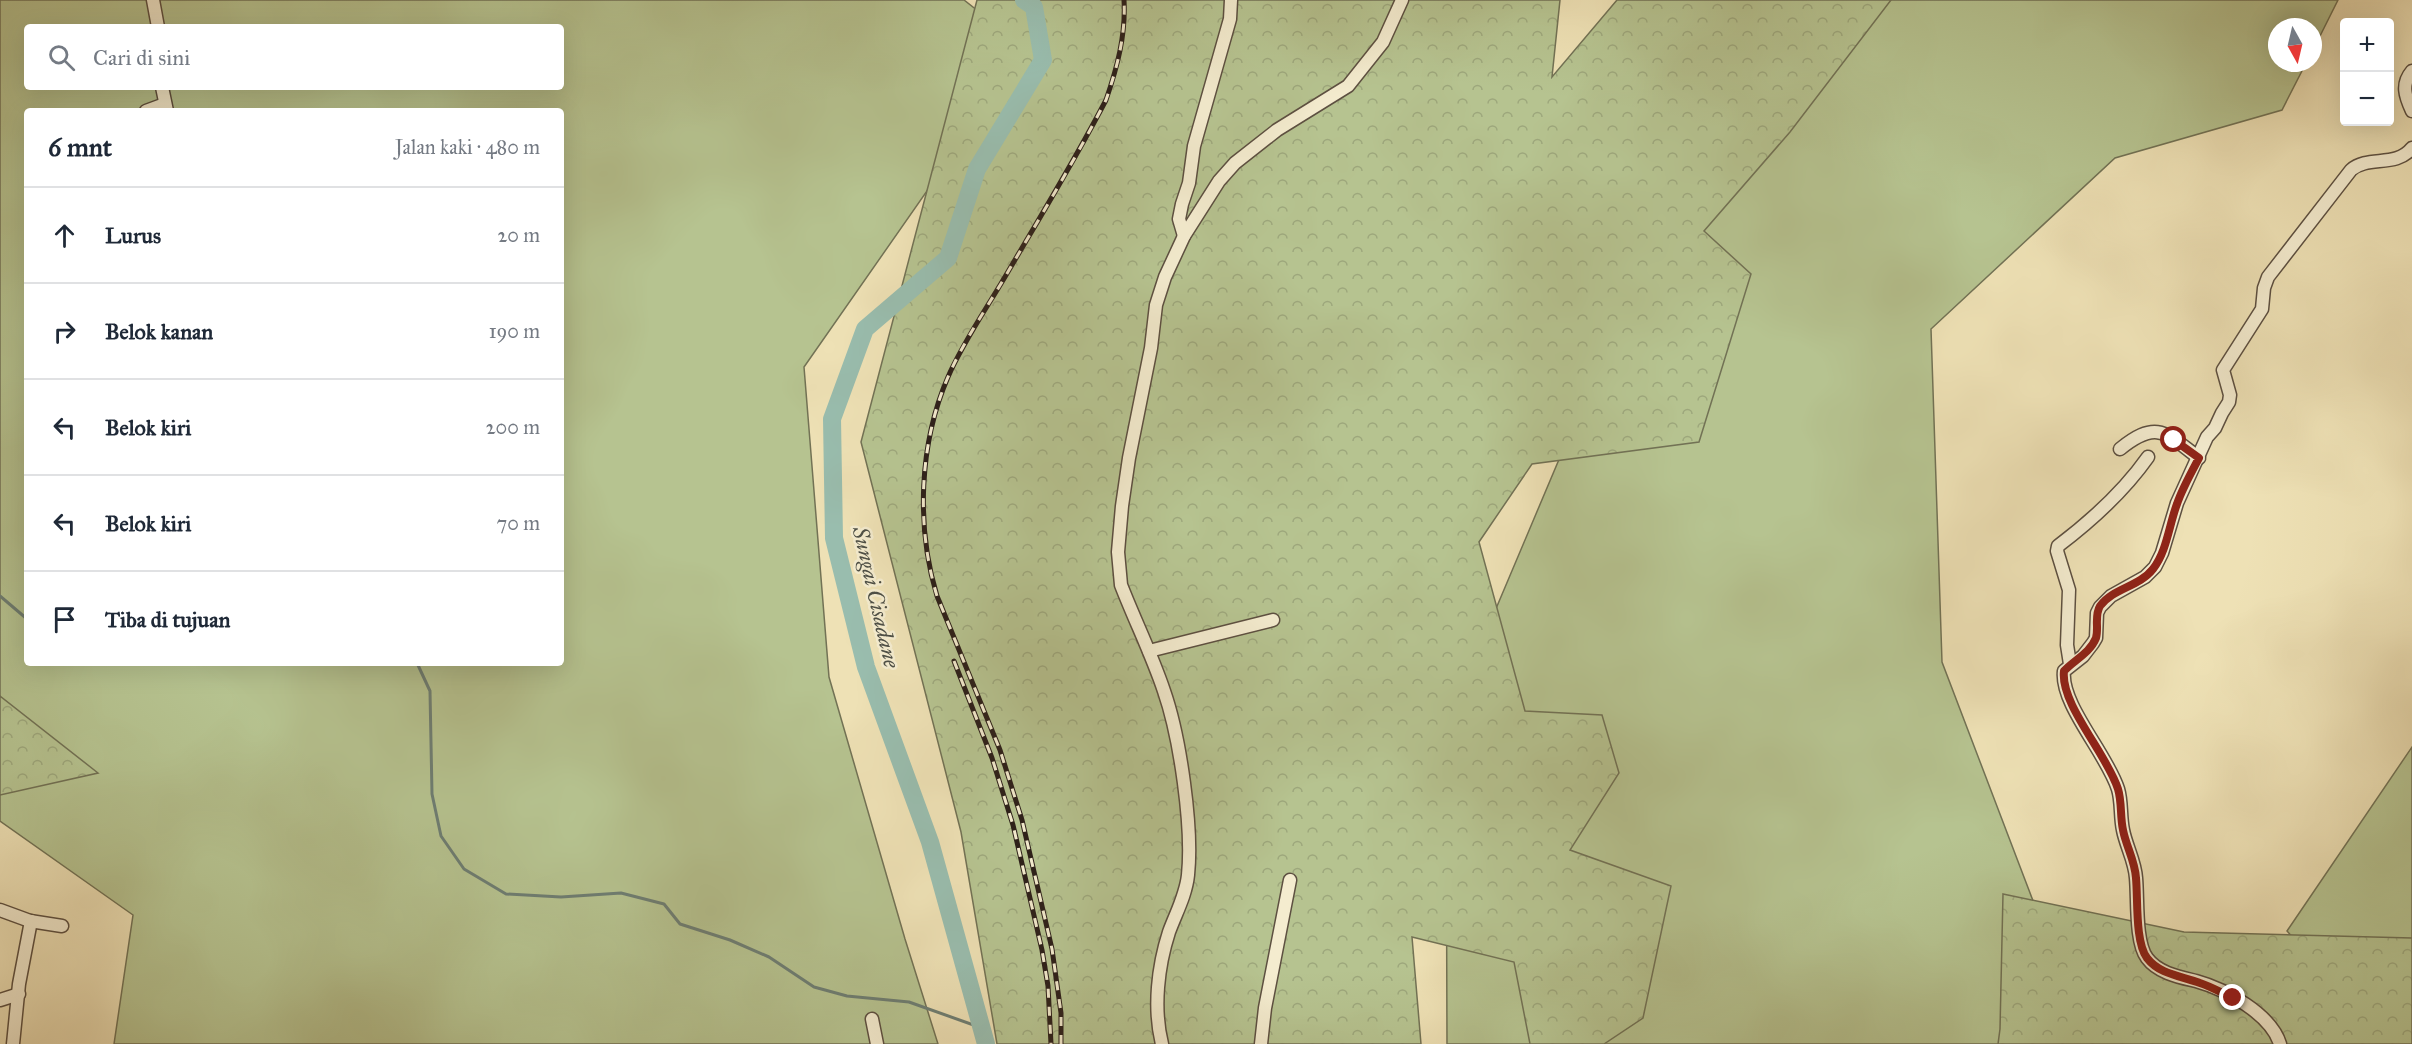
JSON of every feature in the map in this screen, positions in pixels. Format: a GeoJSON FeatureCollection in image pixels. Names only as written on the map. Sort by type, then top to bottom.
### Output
{"type":"FeatureCollection","features":[{"type":"Feature","properties":{"kind":"street"},"geometry":{"type":"LineString","coordinates":[[153,0],[157,24]]}},
{"type":"Feature","properties":{"kind":"street"},"geometry":{"type":"LineString","coordinates":[[1184,236],[1179,219],[1189,183],[1194,146],[1230,19],[1231,0]]}},
{"type":"Feature","properties":{"kind":"street"},"geometry":{"type":"LineString","coordinates":[[1162,1044],[1157,1012],[1160,971],[1169,932],[1186,888],[1189,856],[1185,803],[1174,726],[1149,651],[1121,585],[1118,567],[1120,525],[1129,458],[1151,348],[1156,305],[1165,277],[1184,236],[1219,181],[1235,163],[1277,130],[1348,86],[1383,42],[1402,0]]}},
{"type":"Feature","properties":{"kind":"street"},"geometry":{"type":"LineString","coordinates":[[2412,71],[2406,78],[2405,86],[2405,95],[2412,111]]}},
{"type":"Feature","properties":{"kind":"street"},"geometry":{"type":"LineString","coordinates":[[163,90],[166,107]]}},
{"type":"Feature","properties":{"kind":"street"},"geometry":{"type":"LineString","coordinates":[[2280,1044],[2271,1026],[2245,1005],[2197,982],[2167,973],[2146,957],[2141,941],[2135,868],[2122,828],[2119,794],[2103,757],[2064,687],[2064,671],[2082,656],[2096,638],[2097,613],[2100,607],[2111,596],[2145,577],[2155,567],[2162,553],[2177,503],[2207,437],[2216,428],[2229,402],[2230,394],[2223,370],[2262,309],[2264,288],[2268,277],[2351,170],[2361,165],[2396,159],[2412,148]]}},
{"type":"Feature","properties":{"kind":"street"},"geometry":{"type":"LineString","coordinates":[[2120,448],[2137,435],[2153,431],[2169,436],[2199,458]]}},
{"type":"Feature","properties":{"kind":"street"},"geometry":{"type":"LineString","coordinates":[[2070,664],[2067,645],[2069,590],[2057,551],[2058,546],[2085,526],[2136,475],[2148,457]]}},
{"type":"Feature","properties":{"kind":"street"},"geometry":{"type":"LineString","coordinates":[[1149,651],[1273,620]]}},
{"type":"Feature","properties":{"kind":"street"},"geometry":{"type":"LineString","coordinates":[[1261,1044],[1265,1008],[1290,880]]}},
{"type":"Feature","properties":{"kind":"street"},"geometry":{"type":"LineString","coordinates":[[0,910],[31,921],[62,926]]}},
{"type":"Feature","properties":{"kind":"street"},"geometry":{"type":"LineString","coordinates":[[13,1044],[31,921]]}},
{"type":"Feature","properties":{"kind":"street"},"geometry":{"type":"LineString","coordinates":[[0,1000],[19,994]]}},
{"type":"Feature","properties":{"kind":"street"},"geometry":{"type":"LineString","coordinates":[[872,1019],[877,1044]]}},
{"type":"Feature","properties":{"kind":"green space"},"geometry":{"type":"Polygon","coordinates":[[[0,0],[964,0],[1002,30],[978,118],[804,367],[829,677],[938,1044],[114,1044],[133,915],[0,821],[0,0]]]}},
{"type":"Feature","properties":{"kind":"green space"},"geometry":{"type":"Polygon","coordinates":[[[977,0],[1560,0],[1552,77],[1617,0],[1891,0],[1790,132],[1704,231],[1751,274],[1699,442],[1532,464],[1479,542],[1525,711],[1602,715],[1619,773],[1570,850],[1671,886],[1643,1018],[1604,1044],[1530,1044],[1514,962],[1412,937],[1421,1044],[997,1044],[961,832],[861,442],[977,0]]]}},
{"type":"Feature","properties":{"kind":"green space"},"geometry":{"type":"Polygon","coordinates":[[[1817,0],[2338,0],[2322,32],[2322,18],[2268,18],[2268,72],[2301,72],[2282,110],[2115,158],[1931,329],[1942,662],[2035,906],[2028,1044],[1447,1044],[1446,727],[1631,289],[1817,0]]]}},
{"type":"Feature","properties":{"kind":"green space"},"geometry":{"type":"Polygon","coordinates":[[[0,696],[98,773],[0,795],[0,696]]]}},
{"type":"Feature","properties":{"kind":"green space"},"geometry":{"type":"Polygon","coordinates":[[[2412,747],[2412,1044],[2388,1044],[2287,931],[2412,747]]]}},
{"type":"Feature","properties":{"kind":"green space"},"geometry":{"type":"Polygon","coordinates":[[[2003,894],[2184,932],[2412,938],[2412,1044],[1998,1044],[2003,894]]]}},
{"type":"Feature","properties":{"kind":"waterway","name":"Sungai Cisadane"},"geometry":{"type":"LineString","coordinates":[[986,1044],[930,842],[866,667],[834,538],[832,419],[865,329],[948,258],[977,169],[1043,60],[1034,7],[1024,0]]}},
{"type":"Feature","properties":{"kind":"waterway"},"geometry":{"type":"LineString","coordinates":[[0,596],[24,616]]}},
{"type":"Feature","properties":{"kind":"waterway"},"geometry":{"type":"LineString","coordinates":[[418,666],[430,691],[432,794],[441,836],[464,869],[506,894],[561,897],[621,893],[664,904],[680,924],[730,940],[769,957],[814,987],[847,996],[909,1002],[982,1028]]}},
{"type":"Feature","properties":{"kind":"railway"},"geometry":{"type":"LineString","coordinates":[[1061,1044],[1061,1013],[1052,949],[1022,820],[1000,750],[937,596],[926,542],[924,486],[931,430],[938,403],[954,363],[1059,186],[1106,100],[1120,51],[1124,26],[1124,0]]}},
{"type":"Feature","properties":{"kind":"railway"},"geometry":{"type":"LineString","coordinates":[[954,661],[992,758],[1013,825],[1042,950],[1048,986],[1051,1044]]}},
{"type":"Feature","properties":{"kind":"route"},"geometry":{"type":"LineString","coordinates":[[2174,440],[2199,458],[2177,503],[2162,553],[2150,573],[2139,582],[2111,596],[2100,607],[2097,613],[2096,638],[2088,650],[2064,671],[2063,679],[2068,697],[2103,757],[2117,787],[2122,828],[2135,868],[2141,941],[2146,957],[2167,973],[2197,982],[2233,998]]}}]}
